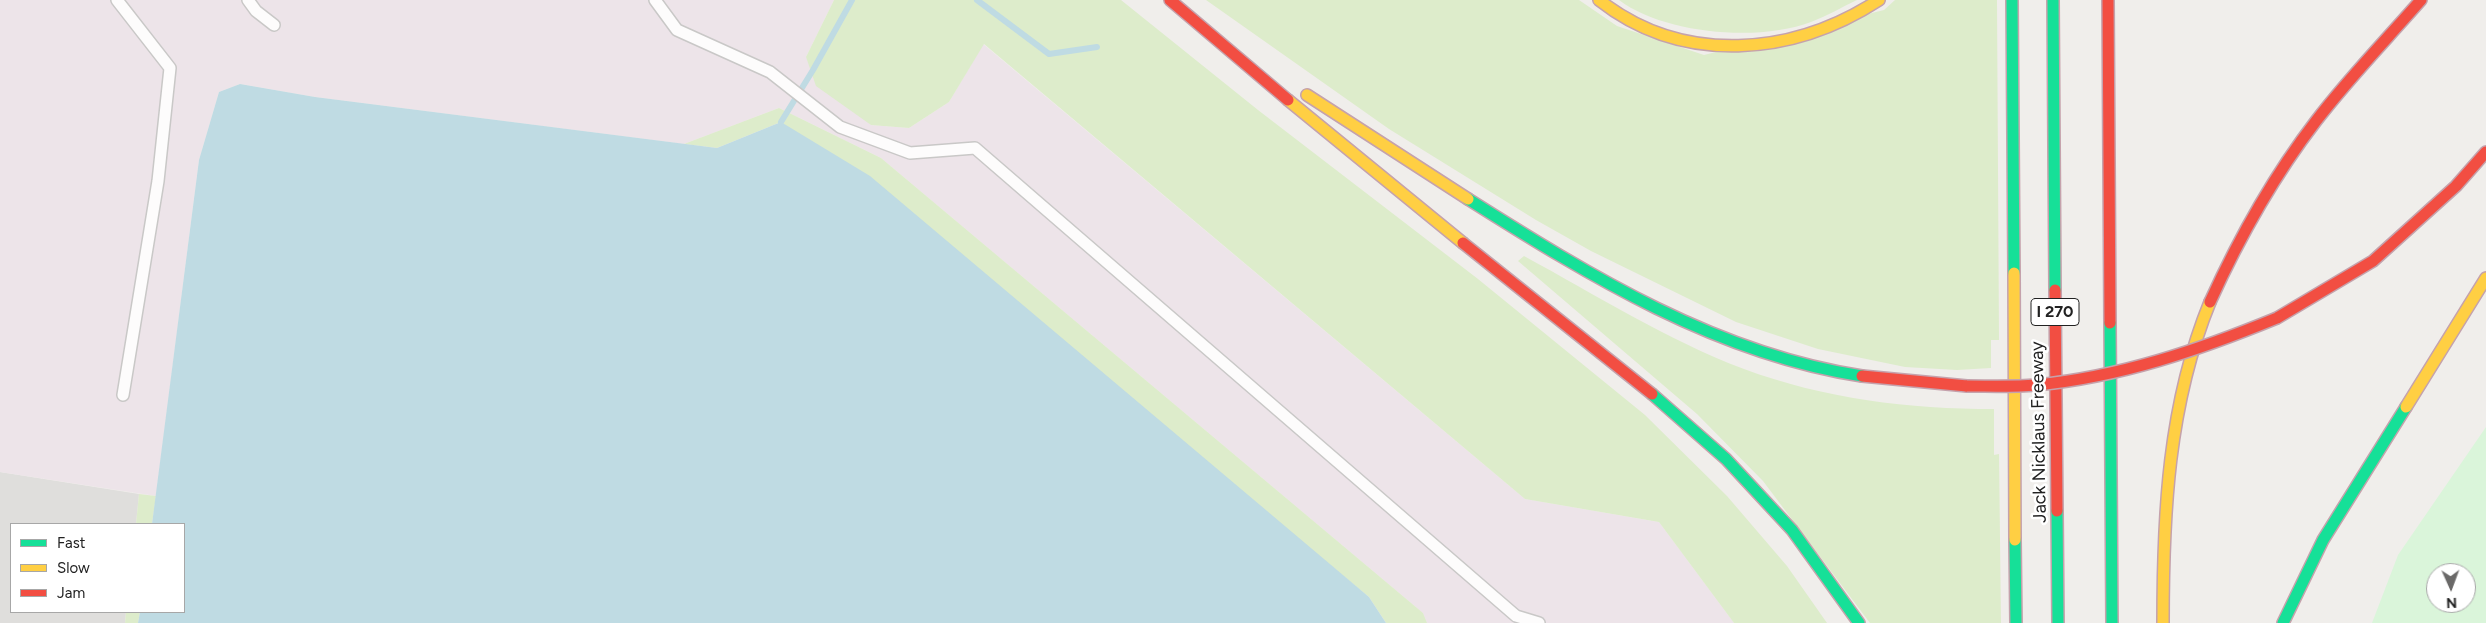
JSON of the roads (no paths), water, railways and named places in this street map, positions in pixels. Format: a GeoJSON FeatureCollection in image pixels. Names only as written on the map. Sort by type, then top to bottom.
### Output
{"type":"FeatureCollection","features":[{"type":"Feature","properties":{"kind":"highway"},"geometry":{"type":"LineString","coordinates":[[1170,0],[1274,72]]}},
{"type":"Feature","properties":{"kind":"highway"},"geometry":{"type":"LineString","coordinates":[[1170,0],[1346,149],[1656,397],[1726,459],[1792,530],[1859,623]]}},
{"type":"Feature","properties":{"kind":"highway"},"geometry":{"type":"LineString","coordinates":[[1599,0],[1610,9],[1660,35],[1702,44],[1749,47],[1795,38],[1839,24],[1879,0]]}},
{"type":"Feature","properties":{"kind":"highway"},"geometry":{"type":"LineString","coordinates":[[2012,0],[2016,623]]}},
{"type":"Feature","properties":{"kind":"highway","name":"Jack Nicklaus Freeway"},"geometry":{"type":"LineString","coordinates":[[2052,0],[2058,623]]}},
{"type":"Feature","properties":{"kind":"highway"},"geometry":{"type":"LineString","coordinates":[[2108,0],[2112,623]]}},
{"type":"Feature","properties":{"kind":"highway"},"geometry":{"type":"LineString","coordinates":[[2163,623],[2163,561],[2168,481],[2177,410],[2189,362],[2211,302],[2234,250],[2263,197],[2304,136],[2421,0]]}},
{"type":"Feature","properties":{"kind":"highway"},"geometry":{"type":"LineString","coordinates":[[1298,89],[1354,128],[1560,258],[1642,300],[1718,335],[1810,365],[1890,380],[1967,386],[2035,385],[2097,376],[2142,366],[2212,345],[2277,318],[2373,261],[2456,186],[2486,152]]}},
{"type":"Feature","properties":{"kind":"highway"},"geometry":{"type":"LineString","coordinates":[[2283,623],[2323,540],[2486,278]]}},
{"type":"Feature","properties":{"kind":"lane"},"geometry":{"type":"LineString","coordinates":[[117,0],[170,68],[158,181],[122,395]]}},
{"type":"Feature","properties":{"kind":"lane"},"geometry":{"type":"LineString","coordinates":[[248,0],[256,10],[274,25]]}},
{"type":"Feature","properties":{"kind":"lane"},"geometry":{"type":"LineString","coordinates":[[655,0],[677,30],[770,72],[840,127],[910,153],[975,148],[1516,616],[1539,623]]}},
{"type":"Feature","properties":{"kind":"water"},"geometry":{"type":"Polygon","coordinates":[[[240,84],[315,97],[717,148],[781,122],[870,176],[1369,597],[1386,623],[138,623],[140,613],[185,613],[185,523],[152,523],[199,160],[219,92],[240,84]]]}},
{"type":"Feature","properties":{"kind":"waterway"},"geometry":{"type":"LineString","coordinates":[[781,122],[813,70],[852,0]]}},
{"type":"Feature","properties":{"kind":"waterway"},"geometry":{"type":"LineString","coordinates":[[977,0],[1049,54],[1097,47]]}}]}
